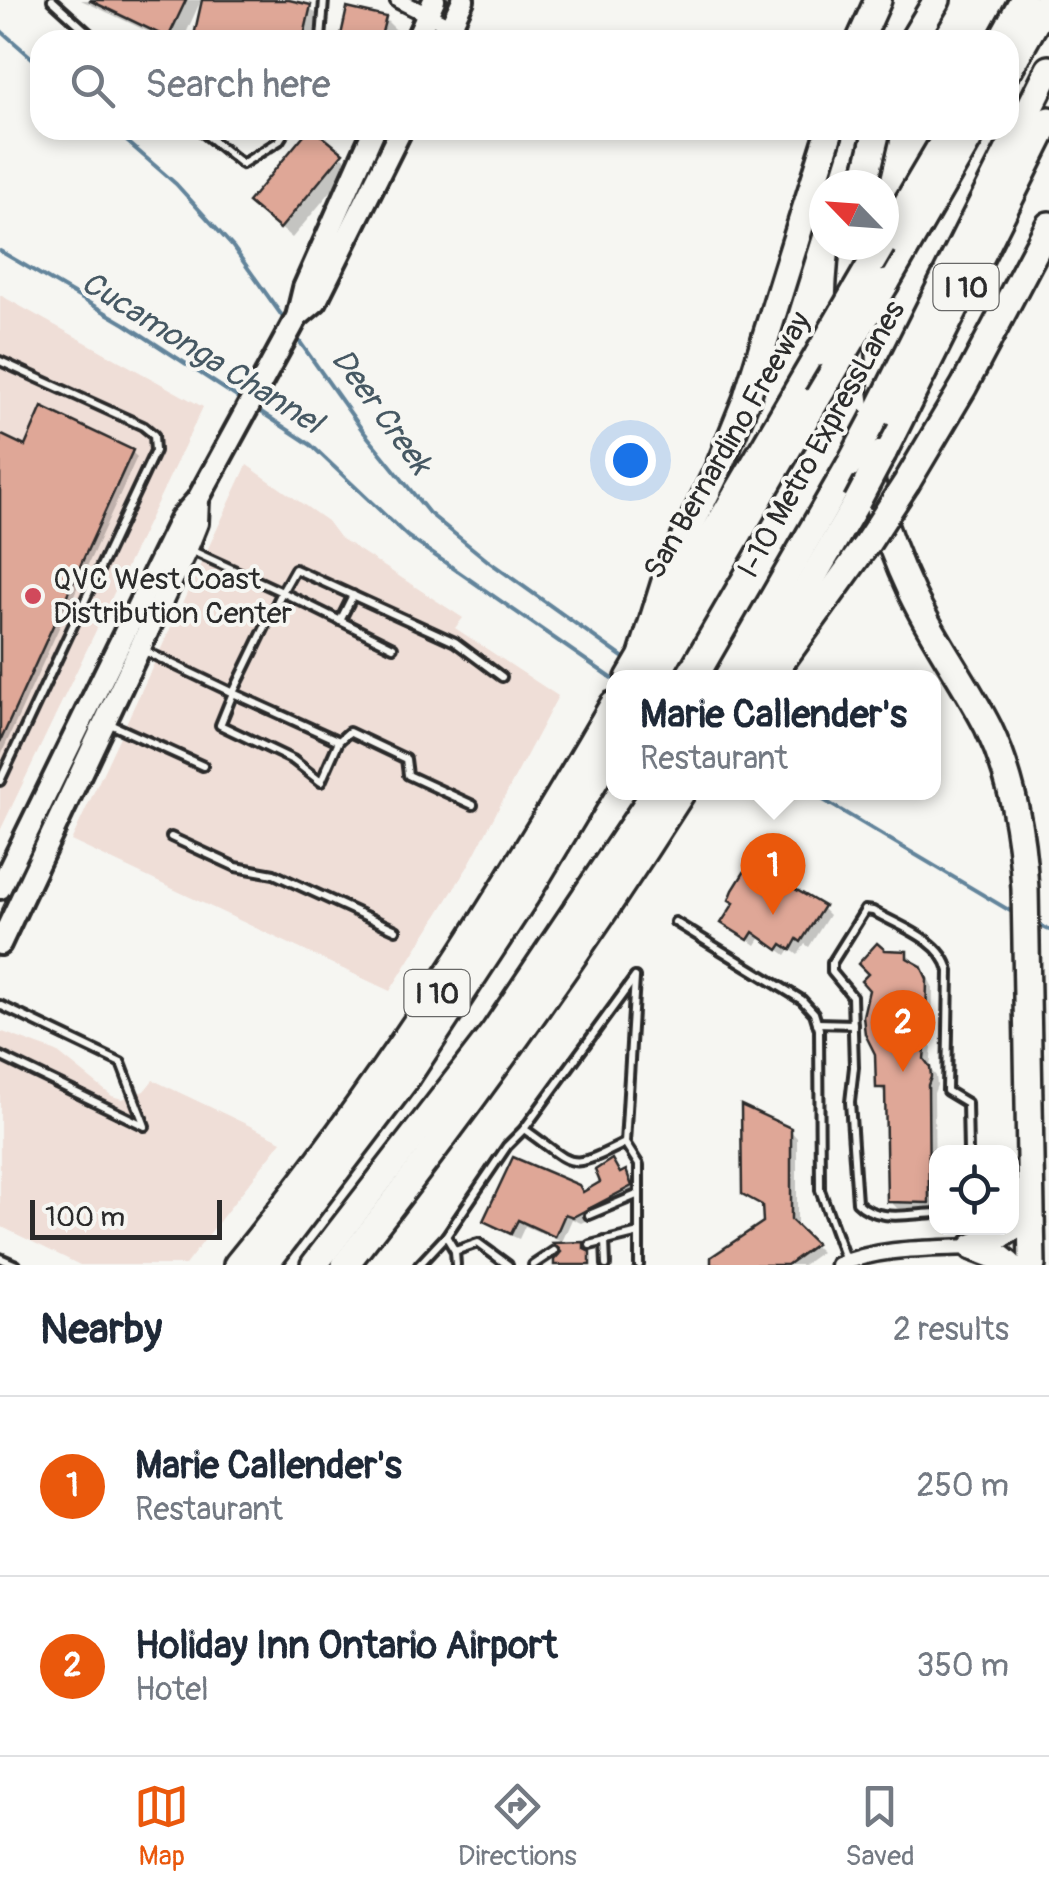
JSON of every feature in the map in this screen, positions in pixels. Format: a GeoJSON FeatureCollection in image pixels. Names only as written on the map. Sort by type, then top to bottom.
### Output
{"type":"FeatureCollection","features":[{"type":"Feature","properties":{"kind":"highway"},"geometry":{"type":"LineString","coordinates":[[864,30],[878,0]]}},
{"type":"Feature","properties":{"kind":"highway"},"geometry":{"type":"LineString","coordinates":[[920,30],[937,0]]}},
{"type":"Feature","properties":{"kind":"highway"},"geometry":{"type":"LineString","coordinates":[[1006,30],[1023,0]]}},
{"type":"Feature","properties":{"kind":"highway"},"geometry":{"type":"LineString","coordinates":[[1019,51],[1048,0]]}},
{"type":"Feature","properties":{"kind":"highway","name":"I-10 Metro ExpressLanes"},"geometry":{"type":"LineString","coordinates":[[1019,129],[1049,69]]}},
{"type":"Feature","properties":{"kind":"highway","name":"I 10"},"geometry":{"type":"LineString","coordinates":[[759,670],[883,453],[1049,120]]}},
{"type":"Feature","properties":{"kind":"highway"},"geometry":{"type":"LineString","coordinates":[[654,665],[668,572],[746,400],[827,140]]}},
{"type":"Feature","properties":{"kind":"highway"},"geometry":{"type":"LineString","coordinates":[[868,170],[875,140]]}},
{"type":"Feature","properties":{"kind":"highway","name":"San Bernardino Freeway"},"geometry":{"type":"LineString","coordinates":[[899,217],[944,140]]}},
{"type":"Feature","properties":{"kind":"highway","name":"I-10 Metro ExpressLanes"},"geometry":{"type":"LineString","coordinates":[[654,665],[818,397],[968,140]]}},
{"type":"Feature","properties":{"kind":"highway","name":"I-10 Metro ExpressLanes"},"geometry":{"type":"LineString","coordinates":[[731,670],[850,464],[1014,140]]}},
{"type":"Feature","properties":{"kind":"highway"},"geometry":{"type":"LineString","coordinates":[[776,670],[907,482],[958,398],[1046,230]]}},
{"type":"Feature","properties":{"kind":"highway"},"geometry":{"type":"LineString","coordinates":[[853,260],[850,309],[857,415],[889,536],[913,596],[1000,755],[1020,828],[1025,890],[1032,1265]]}},
{"type":"Feature","properties":{"kind":"highway","name":"San Bernardino Freeway"},"geometry":{"type":"LineString","coordinates":[[654,665],[819,353],[874,260]]}},
{"type":"Feature","properties":{"kind":"highway","name":"I 10"},"geometry":{"type":"LineString","coordinates":[[236,1265],[358,1106],[462,958],[606,717]]}},
{"type":"Feature","properties":{"kind":"highway"},"geometry":{"type":"LineString","coordinates":[[264,1265],[406,1079],[516,912],[606,762]]}},
{"type":"Feature","properties":{"kind":"highway"},"geometry":{"type":"LineString","coordinates":[[314,1265],[494,1032],[650,800]]}},
{"type":"Feature","properties":{"kind":"highway"},"geometry":{"type":"LineString","coordinates":[[345,1265],[444,1138],[615,897],[677,800]]}},
{"type":"Feature","properties":{"kind":"highway"},"geometry":{"type":"LineString","coordinates":[[615,897],[653,865],[694,800]]}},
{"type":"Feature","properties":{"kind":"highway"},"geometry":{"type":"LineString","coordinates":[[1019,1209],[1030,1185]]}},
{"type":"Feature","properties":{"kind":"highway"},"geometry":{"type":"LineString","coordinates":[[973,1248],[1001,1235]]}},
{"type":"Feature","properties":{"kind":"highway"},"geometry":{"type":"LineString","coordinates":[[973,1248],[999,1257],[1008,1265]]}},
{"type":"Feature","properties":{"kind":"main road"},"geometry":{"type":"LineString","coordinates":[[448,30],[462,0]]}},
{"type":"Feature","properties":{"kind":"main road"},"geometry":{"type":"LineString","coordinates":[[421,30],[431,7]]}},
{"type":"Feature","properties":{"kind":"main road"},"geometry":{"type":"LineString","coordinates":[[0,888],[181,518],[198,499],[297,318],[304,288],[370,140]]}},
{"type":"Feature","properties":{"kind":"main road"},"geometry":{"type":"LineString","coordinates":[[297,318],[316,302],[396,140]]}},
{"type":"Feature","properties":{"kind":"main road"},"geometry":{"type":"LineString","coordinates":[[0,944],[187,548],[196,523],[198,499]]}},
{"type":"Feature","properties":{"kind":"street"},"geometry":{"type":"LineString","coordinates":[[398,0],[431,7],[445,30]]}},
{"type":"Feature","properties":{"kind":"street"},"geometry":{"type":"LineString","coordinates":[[844,1264],[902,1250],[973,1248]]}},
{"type":"Feature","properties":{"kind":"lane"},"geometry":{"type":"LineString","coordinates":[[52,0],[85,30]]}},
{"type":"Feature","properties":{"kind":"lane"},"geometry":{"type":"LineString","coordinates":[[322,30],[324,0]]}},
{"type":"Feature","properties":{"kind":"lane"},"geometry":{"type":"LineString","coordinates":[[212,140],[242,164],[280,140]]}},
{"type":"Feature","properties":{"kind":"lane"},"geometry":{"type":"LineString","coordinates":[[0,361],[143,426],[154,435],[156,451],[0,781]]}},
{"type":"Feature","properties":{"kind":"lane"},"geometry":{"type":"LineString","coordinates":[[187,548],[393,647]]}},
{"type":"Feature","properties":{"kind":"lane"},"geometry":{"type":"LineString","coordinates":[[473,806],[408,775],[406,759],[349,732],[339,741],[321,782],[293,760],[220,725],[295,568],[456,642],[502,676]]}},
{"type":"Feature","properties":{"kind":"lane"},"geometry":{"type":"LineString","coordinates":[[340,621],[352,596]]}},
{"type":"Feature","properties":{"kind":"lane"},"geometry":{"type":"LineString","coordinates":[[140,648],[339,741]]}},
{"type":"Feature","properties":{"kind":"lane"},"geometry":{"type":"LineString","coordinates":[[106,722],[203,766]]}},
{"type":"Feature","properties":{"kind":"lane"},"geometry":{"type":"LineString","coordinates":[[172,836],[236,866],[274,874],[396,930]]}},
{"type":"Feature","properties":{"kind":"lane"},"geometry":{"type":"LineString","coordinates":[[929,1213],[877,1215],[857,1202],[850,1102],[852,996],[832,972],[832,963],[865,910],[873,910],[938,949],[946,960],[947,1091],[967,1103],[968,1145]]}},
{"type":"Feature","properties":{"kind":"lane"},"geometry":{"type":"LineString","coordinates":[[675,922],[802,1000],[814,1012],[820,1190],[844,1264]]}},
{"type":"Feature","properties":{"kind":"lane"},"geometry":{"type":"LineString","coordinates":[[420,1265],[446,1236],[507,1146],[524,1129],[635,977],[624,1143],[639,1166],[639,1265]]}},
{"type":"Feature","properties":{"kind":"lane"},"geometry":{"type":"LineString","coordinates":[[0,1004],[121,1063],[145,1126],[0,1056]]}},
{"type":"Feature","properties":{"kind":"lane"},"geometry":{"type":"LineString","coordinates":[[817,1023],[853,1024]]}},
{"type":"Feature","properties":{"kind":"lane"},"geometry":{"type":"LineString","coordinates":[[524,1129],[572,1163],[583,1164],[624,1143]]}},
{"type":"Feature","properties":{"kind":"lane"},"geometry":{"type":"LineString","coordinates":[[589,1215],[639,1194]]}},
{"type":"Feature","properties":{"kind":"lane"},"geometry":{"type":"LineString","coordinates":[[590,1245],[639,1233]]}},
{"type":"Feature","properties":{"kind":"lane"},"geometry":{"type":"LineString","coordinates":[[446,1236],[456,1251],[456,1265]]}},
{"type":"Feature","properties":{"kind":"lane"},"geometry":{"type":"LineString","coordinates":[[606,1241],[606,1265]]}},
{"type":"Feature","properties":{"kind":"lane"},"geometry":{"type":"LineString","coordinates":[[456,1251],[478,1243],[508,1265]]}},
{"type":"Feature","properties":{"kind":"lane"},"geometry":{"type":"LineString","coordinates":[[535,1264],[554,1250]]}},
{"type":"Feature","properties":{"kind":"lane"},"geometry":{"type":"LineString","coordinates":[[0,1258],[16,1265]]}},
{"type":"Feature","properties":{"kind":"shaded area"},"geometry":{"type":"Polygon","coordinates":[[[0,295],[203,407],[0,831],[0,295]]]}},
{"type":"Feature","properties":{"kind":"shaded area"},"geometry":{"type":"Polygon","coordinates":[[[247,465],[327,521],[339,537],[463,618],[455,628],[558,696],[467,868],[390,991],[71,841],[247,465]]]}},
{"type":"Feature","properties":{"kind":"shaded area"},"geometry":{"type":"Polygon","coordinates":[[[0,1031],[57,1052],[112,1096],[122,1099],[144,1091],[153,1080],[282,1141],[185,1265],[80,1265],[0,1226],[0,1031]]]}},
{"type":"Feature","properties":{"kind":"building"},"geometry":{"type":"Polygon","coordinates":[[[89,0],[186,0],[172,30],[151,30],[89,0]]]}},
{"type":"Feature","properties":{"kind":"building"},"geometry":{"type":"Polygon","coordinates":[[[202,0],[289,0],[311,5],[305,30],[195,30],[202,0]]]}},
{"type":"Feature","properties":{"kind":"building"},"geometry":{"type":"Polygon","coordinates":[[[347,8],[386,17],[383,30],[342,30],[347,8]]]}},
{"type":"Feature","properties":{"kind":"building"},"geometry":{"type":"Polygon","coordinates":[[[300,140],[327,140],[343,153],[280,229],[248,202],[300,140]]]}},
{"type":"Feature","properties":{"kind":"building","name":"QVC West Coast Distribution Center"},"geometry":{"type":"Polygon","coordinates":[[[42,407],[133,450],[0,742],[0,434],[25,446],[42,407]]]}},
{"type":"Feature","properties":{"kind":"building"},"geometry":{"type":"Polygon","coordinates":[[[754,865],[824,906],[801,942],[797,939],[791,950],[782,944],[778,950],[753,932],[748,940],[721,923],[734,903],[729,900],[733,890],[748,866],[754,865]]]}},
{"type":"Feature","properties":{"kind":"building"},"geometry":{"type":"Polygon","coordinates":[[[877,943],[885,950],[907,951],[907,958],[921,966],[927,979],[926,1025],[917,1030],[926,1037],[924,1059],[931,1077],[929,1203],[887,1202],[885,1088],[876,1088],[875,1054],[865,1034],[863,1016],[869,990],[861,981],[868,974],[858,964],[877,943]]]}},
{"type":"Feature","properties":{"kind":"building"},"geometry":{"type":"Polygon","coordinates":[[[741,1105],[791,1128],[791,1220],[816,1244],[787,1265],[711,1265],[711,1257],[763,1222],[762,1205],[742,1194],[741,1105]]]}},
{"type":"Feature","properties":{"kind":"building"},"geometry":{"type":"Polygon","coordinates":[[[513,1157],[579,1185],[583,1192],[600,1182],[595,1170],[612,1159],[620,1173],[626,1170],[632,1186],[573,1217],[565,1214],[555,1237],[518,1220],[511,1234],[483,1221],[513,1157]]]}},
{"type":"Feature","properties":{"kind":"building"},"geometry":{"type":"Polygon","coordinates":[[[584,1242],[584,1249],[590,1252],[590,1265],[554,1265],[561,1252],[553,1243],[584,1242]]]}},
{"type":"Feature","properties":{"kind":"waterway","name":"Deer Creek"},"geometry":{"type":"LineString","coordinates":[[0,30],[30,56]]}},
{"type":"Feature","properties":{"kind":"waterway","name":"Deer Creek"},"geometry":{"type":"LineString","coordinates":[[125,140],[176,184],[233,247],[287,323]]}},
{"type":"Feature","properties":{"kind":"waterway","name":"Cucamonga Channel"},"geometry":{"type":"LineString","coordinates":[[0,251],[125,324],[243,401]]}},
{"type":"Feature","properties":{"kind":"waterway","name":"Deer Creek"},"geometry":{"type":"LineString","coordinates":[[295,335],[363,431],[429,513],[488,561],[628,661]]}},
{"type":"Feature","properties":{"kind":"waterway","name":"Cucamonga Channel"},"geometry":{"type":"LineString","coordinates":[[255,408],[311,445],[407,536],[606,674]]}},
{"type":"Feature","properties":{"kind":"waterway","name":"Cucamonga Channel"},"geometry":{"type":"LineString","coordinates":[[823,800],[1017,915]]}},
{"type":"Feature","properties":{"kind":"waterway","name":"Cucamonga Channel"},"geometry":{"type":"LineString","coordinates":[[1034,923],[1049,930]]}},
{"type":"Feature","properties":{"kind":"place","name":"QVC West Coast Distribution Center"},"geometry":{"type":"Point","coordinates":[33,596]}},
{"type":"Feature","properties":{"kind":"place","name":"Marie Callender's"},"geometry":{"type":"Point","coordinates":[773,915]}},
{"type":"Feature","properties":{"kind":"place","name":"Holiday Inn Ontario Airport"},"geometry":{"type":"Point","coordinates":[903,1072]}}]}
